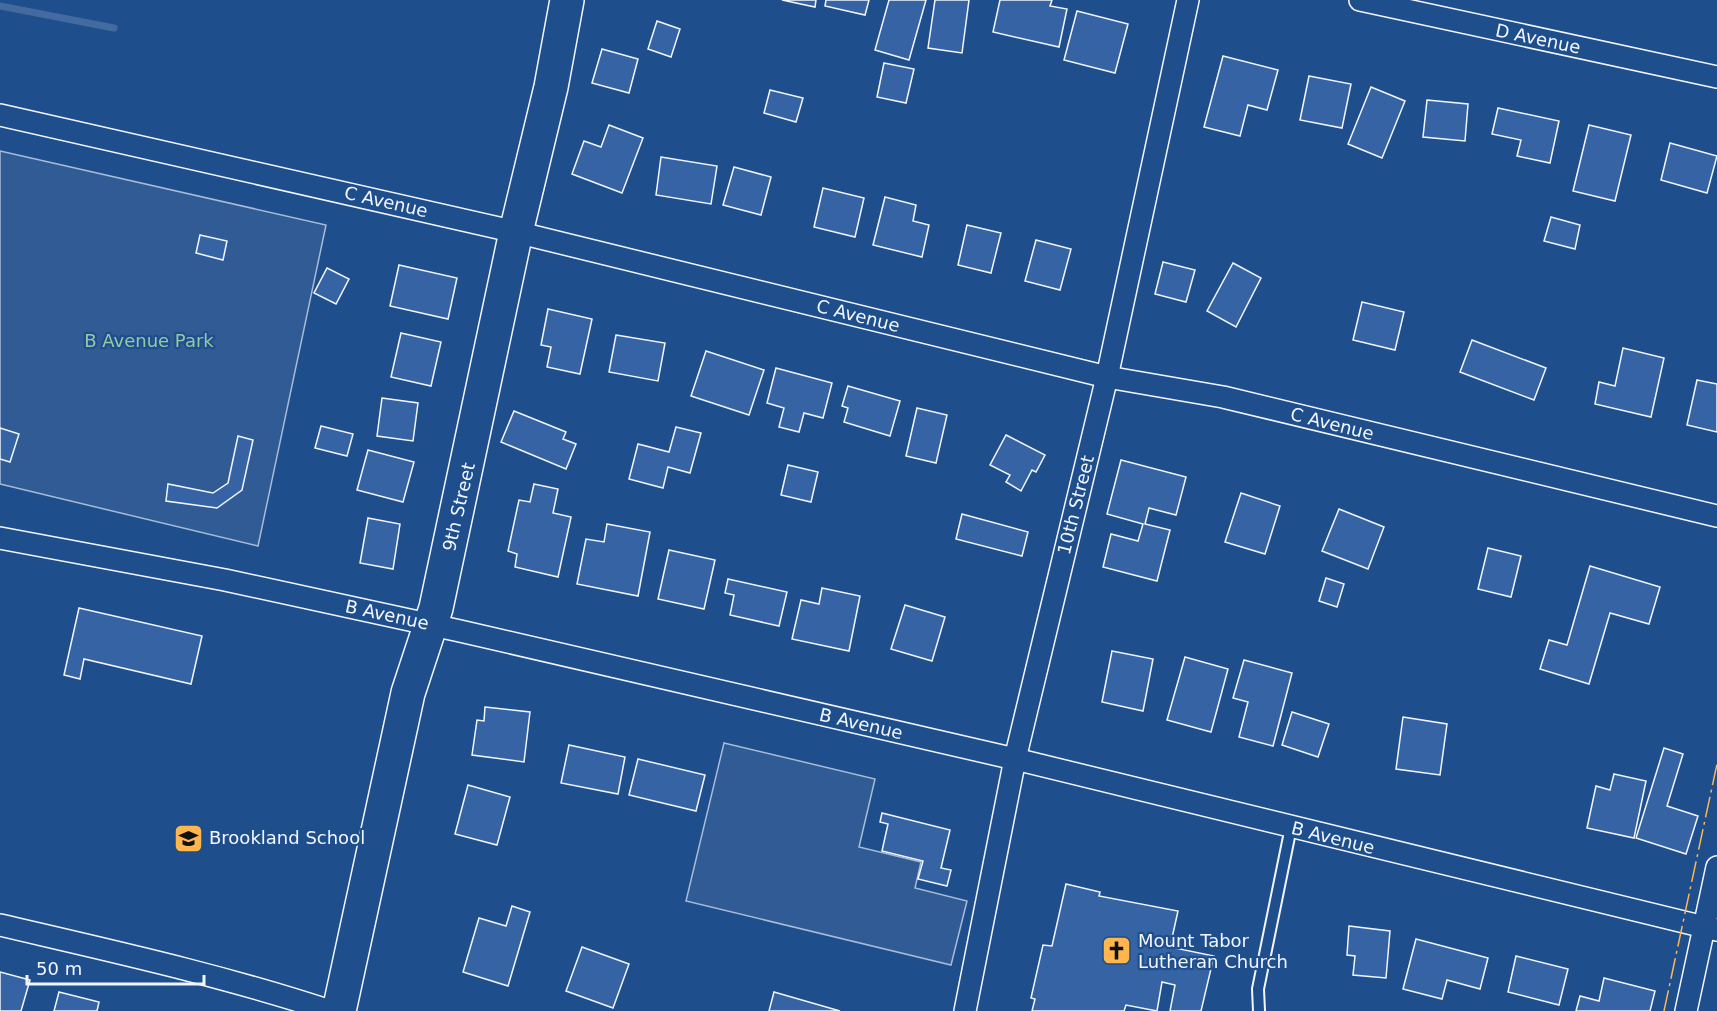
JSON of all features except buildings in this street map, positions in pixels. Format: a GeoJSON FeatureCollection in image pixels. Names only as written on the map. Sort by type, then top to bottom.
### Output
{"type":"FeatureCollection","features":[{"type":"Feature","properties":{"kind":"main road","name":"9th Street"},"geometry":{"type":"LineString","coordinates":[[339,1011],[408,693],[432,625],[475,434],[516,232],[551,87],[567,0]]}},
{"type":"Feature","properties":{"kind":"street","name":"10th Street"},"geometry":{"type":"LineString","coordinates":[[965,1011],[1015,759],[1107,377],[1188,0]]}},
{"type":"Feature","properties":{"kind":"street","name":"D Avenue"},"geometry":{"type":"LineString","coordinates":[[1360,0],[1717,77]]}},
{"type":"Feature","properties":{"kind":"street","name":"C Avenue"},"geometry":{"type":"LineString","coordinates":[[0,115],[516,232],[1107,377],[1223,397],[1717,516]]}},
{"type":"Feature","properties":{"kind":"street","name":"B Avenue"},"geometry":{"type":"LineString","coordinates":[[0,538],[225,580],[432,625],[1015,759],[1711,928]]}},
{"type":"Feature","properties":{"kind":"street"},"geometry":{"type":"LineString","coordinates":[[1686,1011],[1711,928],[1717,867]]}},
{"type":"Feature","properties":{"kind":"street"},"geometry":{"type":"LineString","coordinates":[[0,925],[251,985],[330,1011]]}},
{"type":"Feature","properties":{"kind":"lane"},"geometry":{"type":"LineString","coordinates":[[1259,1011],[1258,989],[1291,827]]}},
{"type":"Feature","properties":{"kind":"shaded area","name":"B Avenue Park"},"geometry":{"type":"Polygon","coordinates":[[[0,151],[326,225],[258,546],[0,484],[0,151]]]}},
{"type":"Feature","properties":{"kind":"shaded area"},"geometry":{"type":"Polygon","coordinates":[[[724,743],[875,779],[859,847],[921,862],[915,888],[967,901],[951,965],[686,901],[724,743]]]}},
{"type":"Feature","properties":{"kind":"waterway"},"geometry":{"type":"LineString","coordinates":[[0,6],[114,28]]}},
{"type":"Feature","properties":{"kind":"power"},"geometry":{"type":"LineString","coordinates":[[1664,1011],[1717,764]]}},
{"type":"Feature","properties":{"kind":"place","name":"Brookland School"},"geometry":{"type":"Point","coordinates":[188,838]}},
{"type":"Feature","properties":{"kind":"place","name":"Mount Tabor Lutheran Church"},"geometry":{"type":"Point","coordinates":[1117,951]}}]}
